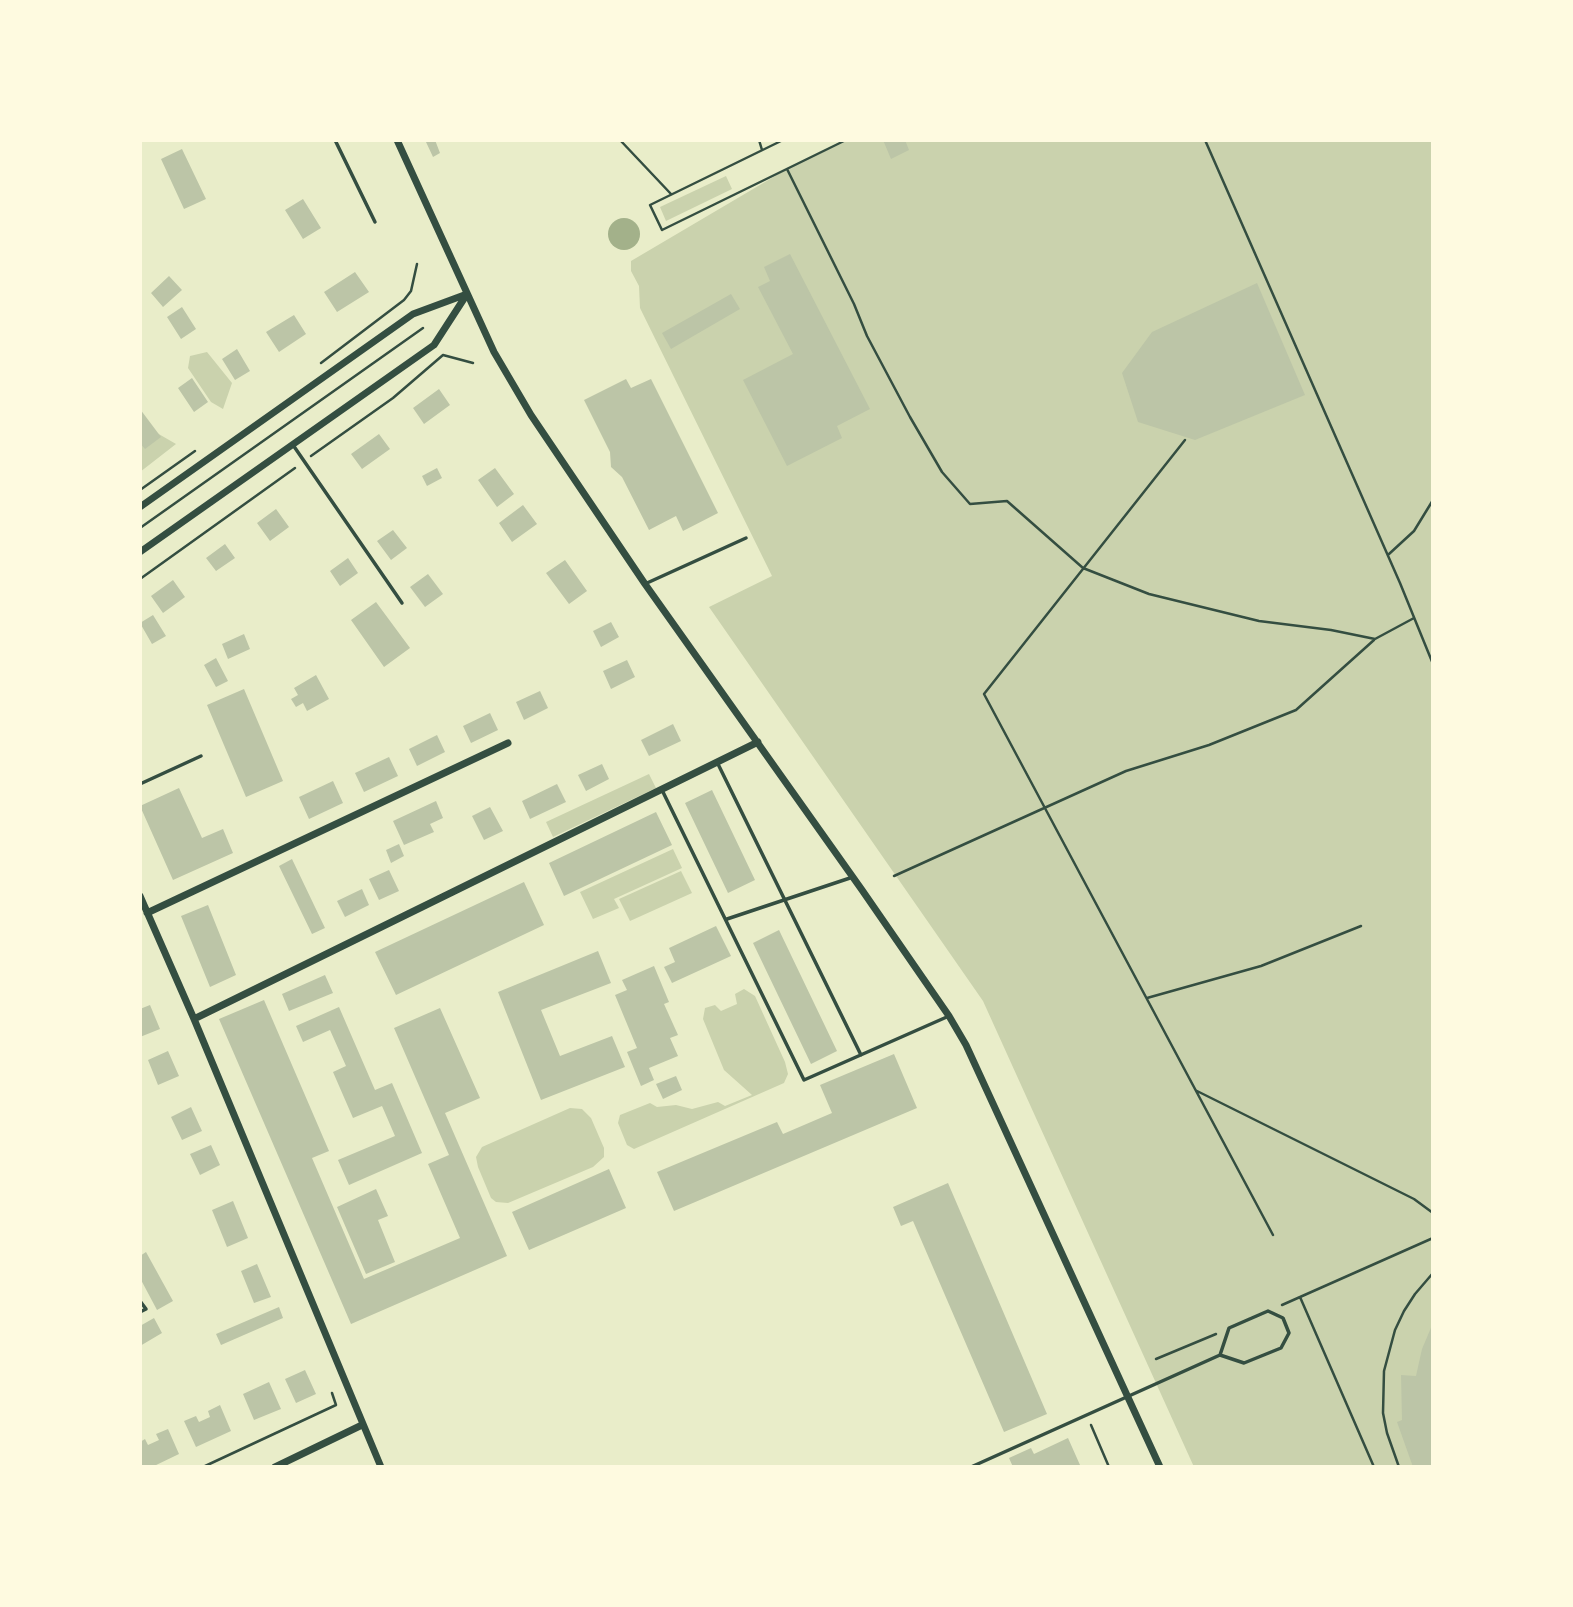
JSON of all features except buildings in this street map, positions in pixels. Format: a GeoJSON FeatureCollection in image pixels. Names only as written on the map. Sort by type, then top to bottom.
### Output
{"type":"FeatureCollection","features":[{"type":"Feature","properties":{"kind":"street"},"geometry":{"type":"LineString","coordinates":[[397,140],[494,352],[531,415],[645,584],[949,1016],[972,1057],[1160,1467]]}},
{"type":"Feature","properties":{"kind":"street"},"geometry":{"type":"LineString","coordinates":[[140,552],[434,345],[467,294]]}},
{"type":"Feature","properties":{"kind":"street"},"geometry":{"type":"LineString","coordinates":[[140,508],[413,314],[467,294]]}},
{"type":"Feature","properties":{"kind":"street"},"geometry":{"type":"LineString","coordinates":[[194,1019],[758,742]]}},
{"type":"Feature","properties":{"kind":"street"},"geometry":{"type":"LineString","coordinates":[[147,913],[508,743]]}},
{"type":"Feature","properties":{"kind":"street"},"geometry":{"type":"LineString","coordinates":[[140,896],[381,1467]]}},
{"type":"Feature","properties":{"kind":"street"},"geometry":{"type":"LineString","coordinates":[[275,1467],[362,1425]]}},
{"type":"Feature","properties":{"kind":"lane"},"geometry":{"type":"LineString","coordinates":[[335,140],[374,222]]}},
{"type":"Feature","properties":{"kind":"lane"},"geometry":{"type":"LineString","coordinates":[[293,445],[402,603]]}},
{"type":"Feature","properties":{"kind":"lane"},"geometry":{"type":"LineString","coordinates":[[645,584],[746,538]]}},
{"type":"Feature","properties":{"kind":"lane"},"geometry":{"type":"LineString","coordinates":[[140,784],[201,756]]}},
{"type":"Feature","properties":{"kind":"lane"},"geometry":{"type":"LineString","coordinates":[[717,762],[861,1055]]}},
{"type":"Feature","properties":{"kind":"lane"},"geometry":{"type":"LineString","coordinates":[[662,790],[804,1080],[949,1016]]}},
{"type":"Feature","properties":{"kind":"lane"},"geometry":{"type":"LineString","coordinates":[[727,919],[853,877]]}},
{"type":"Feature","properties":{"kind":"lane"},"geometry":{"type":"LineString","coordinates":[[140,1301],[146,1309],[140,1312]]}},
{"type":"Feature","properties":{"kind":"lane"},"geometry":{"type":"LineString","coordinates":[[971,1467],[1220,1355],[1244,1363],[1281,1348],[1289,1332],[1283,1318],[1268,1311],[1229,1328],[1220,1355]]}},
{"type":"Feature","properties":{"kind":"path"},"geometry":{"type":"LineString","coordinates":[[620,140],[671,194]]}},
{"type":"Feature","properties":{"kind":"path"},"geometry":{"type":"LineString","coordinates":[[759,140],[762,150]]}},
{"type":"Feature","properties":{"kind":"path"},"geometry":{"type":"LineString","coordinates":[[783,140],[650,205],[662,230],[846,140]]}},
{"type":"Feature","properties":{"kind":"path"},"geometry":{"type":"LineString","coordinates":[[1205,140],[1388,555],[1433,664]]}},
{"type":"Feature","properties":{"kind":"path"},"geometry":{"type":"LineString","coordinates":[[787,169],[854,304],[867,336],[910,417],[942,472],[970,504],[1007,501],[1083,568],[1149,593],[1259,621],[1331,630],[1375,639]]}},
{"type":"Feature","properties":{"kind":"path"},"geometry":{"type":"LineString","coordinates":[[319,364],[404,300],[411,291],[417,264]]}},
{"type":"Feature","properties":{"kind":"path"},"geometry":{"type":"LineString","coordinates":[[140,528],[423,328]]}},
{"type":"Feature","properties":{"kind":"path"},"geometry":{"type":"LineString","coordinates":[[140,579],[393,398],[443,355],[472,363]]}},
{"type":"Feature","properties":{"kind":"path"},"geometry":{"type":"LineString","coordinates":[[1185,440],[984,694],[1273,1235]]}},
{"type":"Feature","properties":{"kind":"path"},"geometry":{"type":"LineString","coordinates":[[140,490],[196,450]]}},
{"type":"Feature","properties":{"kind":"path"},"geometry":{"type":"LineString","coordinates":[[1388,555],[1414,531],[1433,500]]}},
{"type":"Feature","properties":{"kind":"path"},"geometry":{"type":"LineString","coordinates":[[894,876],[1126,771],[1209,745],[1296,710],[1375,639],[1414,618]]}},
{"type":"Feature","properties":{"kind":"path"},"geometry":{"type":"LineString","coordinates":[[1147,998],[1261,966],[1361,926]]}},
{"type":"Feature","properties":{"kind":"path"},"geometry":{"type":"LineString","coordinates":[[1196,1090],[1414,1199],[1433,1213]]}},
{"type":"Feature","properties":{"kind":"path"},"geometry":{"type":"LineString","coordinates":[[1268,1311],[1433,1238]]}},
{"type":"Feature","properties":{"kind":"path"},"geometry":{"type":"LineString","coordinates":[[1399,1467],[1383,1413],[1384,1371],[1395,1330],[1404,1311],[1433,1273]]}},
{"type":"Feature","properties":{"kind":"path"},"geometry":{"type":"LineString","coordinates":[[1300,1297],[1374,1467]]}},
{"type":"Feature","properties":{"kind":"path"},"geometry":{"type":"LineString","coordinates":[[1156,1359],[1229,1328]]}},
{"type":"Feature","properties":{"kind":"path"},"geometry":{"type":"LineString","coordinates":[[203,1467],[336,1405],[332,1393]]}},
{"type":"Feature","properties":{"kind":"path"},"geometry":{"type":"LineString","coordinates":[[1087,1416],[1109,1467]]}},
{"type":"Feature","properties":{"kind":"shaded area"},"geometry":{"type":"Polygon","coordinates":[[[849,140],[1433,140],[1433,1467],[1194,1467],[983,1001],[709,607],[772,576],[640,308],[639,286],[631,271],[631,261],[787,169],[849,140]]]}},
{"type":"Feature","properties":{"kind":"shaded area"},"geometry":{"type":"Polygon","coordinates":[[[726,176],[732,189],[666,221],[660,207],[726,176]]]}},
{"type":"Feature","properties":{"kind":"shaded area"},"geometry":{"type":"Polygon","coordinates":[[[624,218],[635,223],[640,234],[635,245],[624,250],[613,245],[608,234],[613,223],[624,218]]]}},
{"type":"Feature","properties":{"kind":"shaded area"},"geometry":{"type":"Polygon","coordinates":[[[207,352],[232,383],[223,409],[211,402],[188,368],[190,356],[207,352]]]}},
{"type":"Feature","properties":{"kind":"shaded area"},"geometry":{"type":"Polygon","coordinates":[[[157,433],[176,444],[140,472],[140,444],[157,433]]]}},
{"type":"Feature","properties":{"kind":"shaded area"},"geometry":{"type":"Polygon","coordinates":[[[649,774],[656,788],[553,837],[546,822],[649,774]]]}},
{"type":"Feature","properties":{"kind":"shaded area"},"geometry":{"type":"Polygon","coordinates":[[[673,849],[682,868],[614,899],[619,908],[593,919],[580,892],[673,849]]]}},
{"type":"Feature","properties":{"kind":"shaded area"},"geometry":{"type":"Polygon","coordinates":[[[681,871],[692,893],[630,921],[619,899],[681,871]]]}},
{"type":"Feature","properties":{"kind":"shaded area"},"geometry":{"type":"Polygon","coordinates":[[[744,989],[755,996],[785,1062],[788,1074],[784,1083],[634,1149],[627,1145],[618,1123],[620,1115],[650,1103],[657,1107],[676,1105],[692,1109],[718,1102],[725,1106],[752,1095],[724,1070],[703,1019],[705,1008],[715,1005],[721,1011],[737,1004],[735,994],[744,989]]]}},
{"type":"Feature","properties":{"kind":"shaded area"},"geometry":{"type":"Polygon","coordinates":[[[570,1108],[582,1109],[591,1118],[604,1148],[604,1157],[593,1167],[508,1203],[496,1202],[491,1198],[476,1157],[482,1147],[570,1108]]]}}]}
